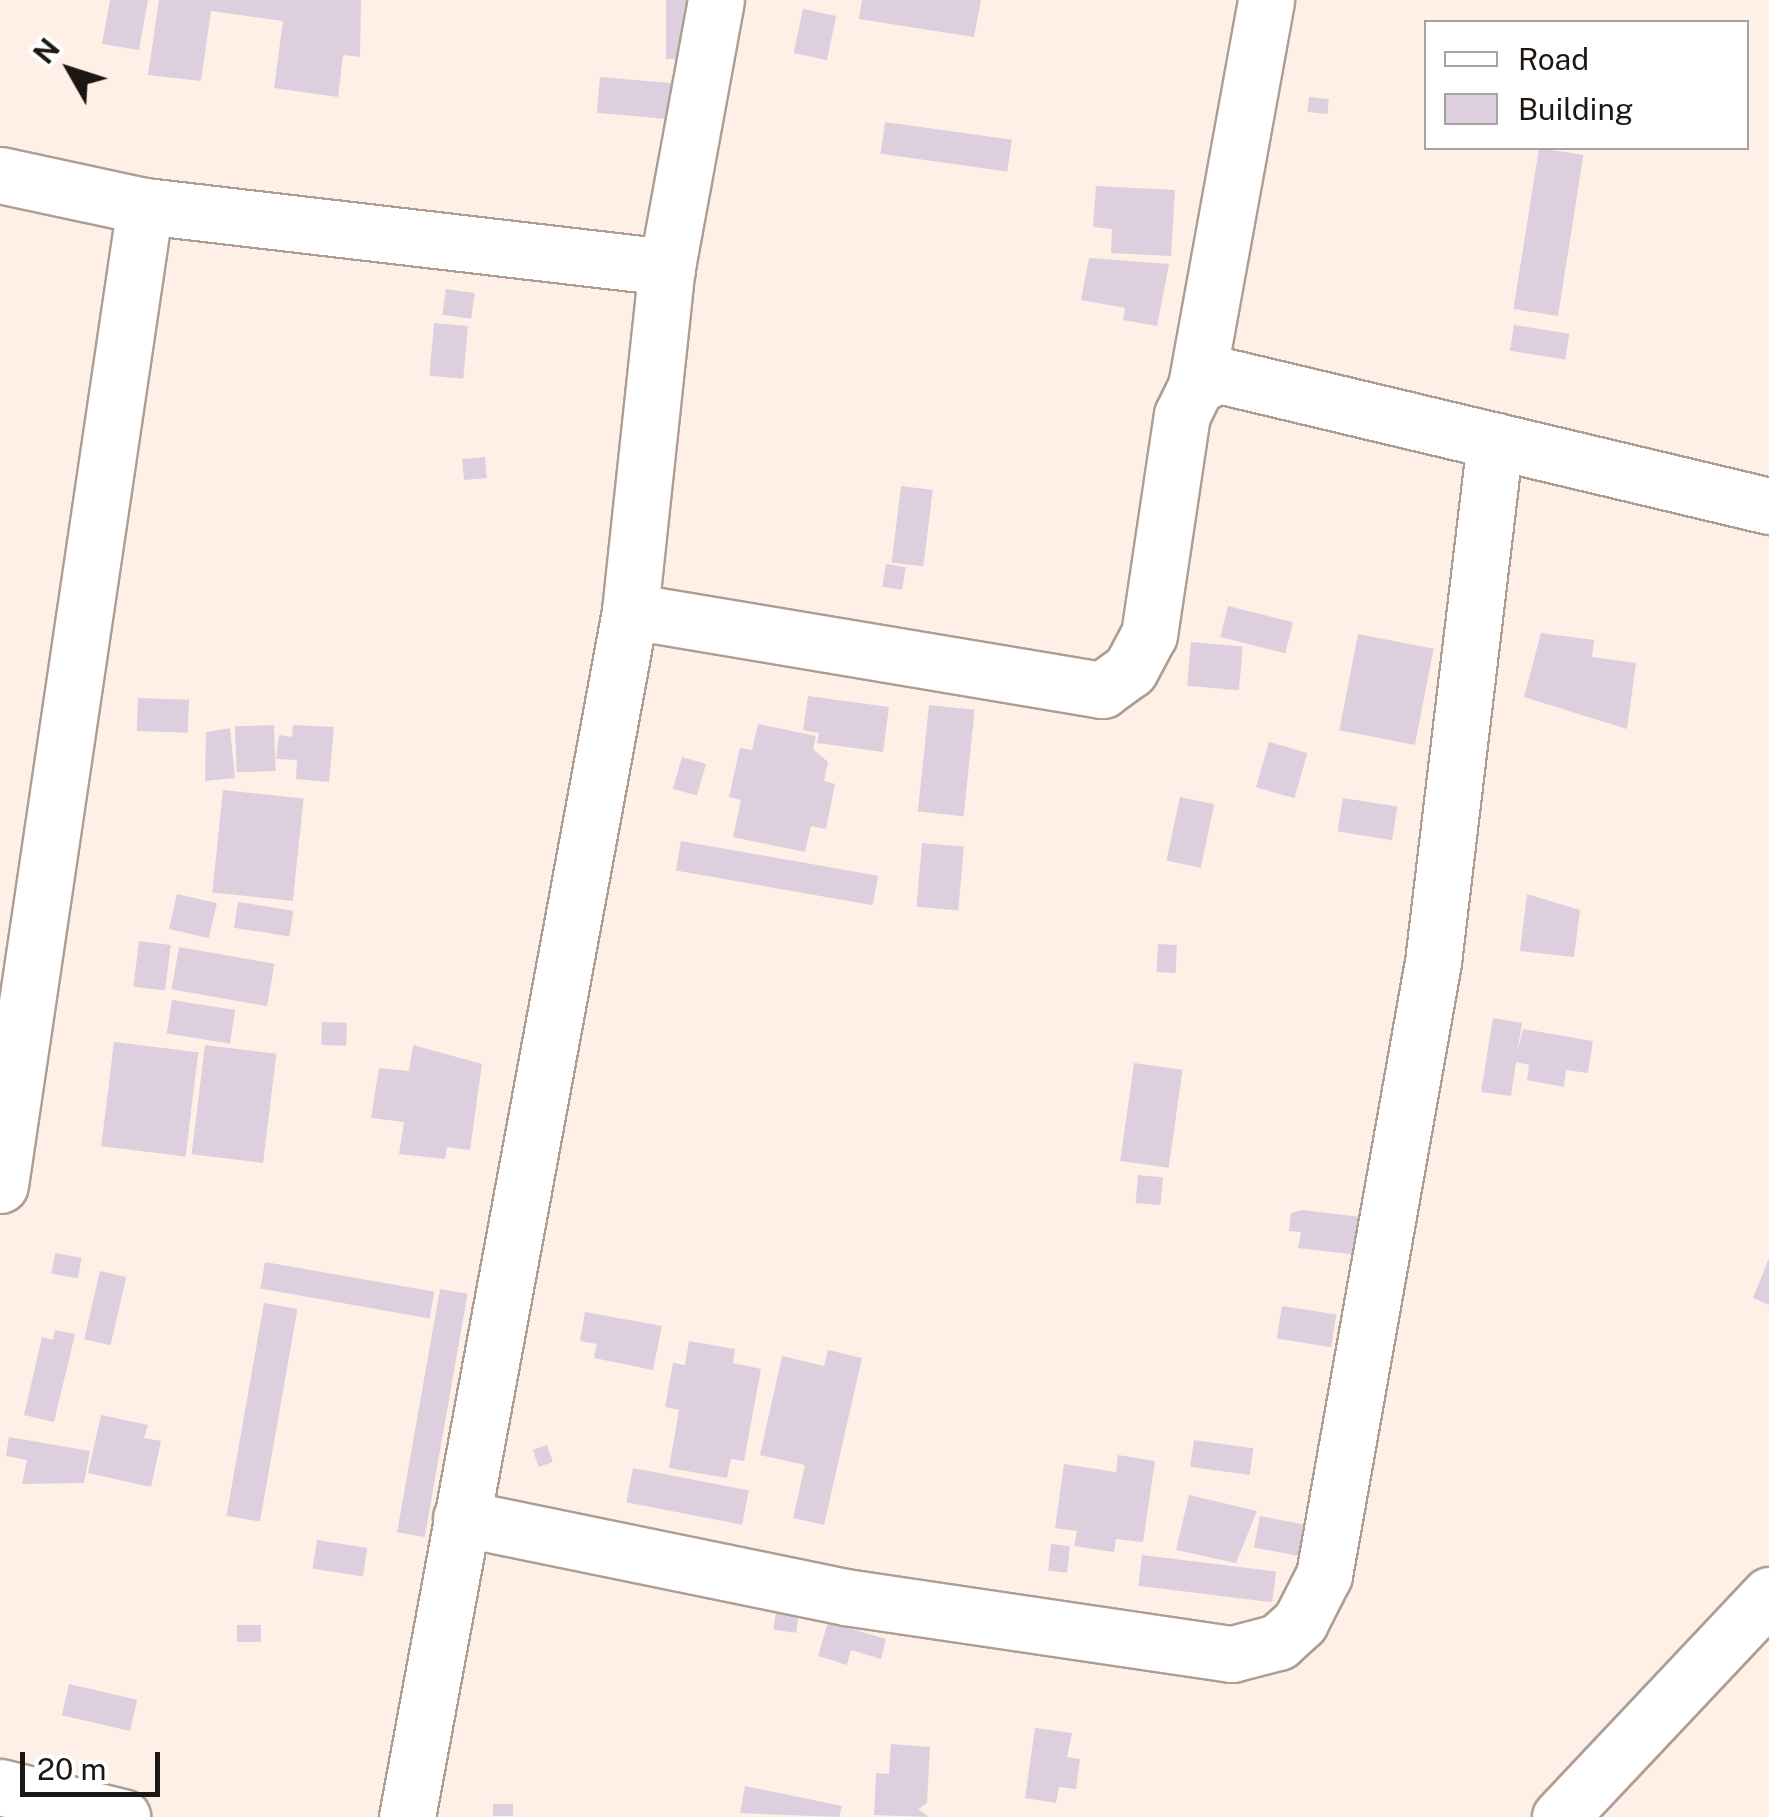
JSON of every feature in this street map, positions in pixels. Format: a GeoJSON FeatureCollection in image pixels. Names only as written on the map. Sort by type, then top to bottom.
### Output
{"type":"FeatureCollection","features":[{"type":"Feature","properties":{"kind":"street"},"geometry":{"type":"LineString","coordinates":[[408,1817],[630,611],[667,267],[716,0]]}},
{"type":"Feature","properties":{"kind":"street"},"geometry":{"type":"LineString","coordinates":[[630,611],[1102,690],[1130,670],[1149,635],[1182,414],[1196,386],[1266,0]]}},
{"type":"Feature","properties":{"kind":"street"},"geometry":{"type":"LineString","coordinates":[[0,175],[145,206],[667,267]]}},
{"type":"Feature","properties":{"kind":"street"},"geometry":{"type":"LineString","coordinates":[[0,1185],[145,206]]}},
{"type":"Feature","properties":{"kind":"street"},"geometry":{"type":"LineString","coordinates":[[1196,386],[1219,374],[1769,506]]}},
{"type":"Feature","properties":{"kind":"street"},"geometry":{"type":"LineString","coordinates":[[461,1518],[846,1597],[1232,1654],[1278,1642],[1300,1622],[1324,1574],[1433,962],[1495,441]]}},
{"type":"Feature","properties":{"kind":"street"},"geometry":{"type":"LineString","coordinates":[[1560,1817],[1769,1595]]}},
{"type":"Feature","properties":{"kind":"street"},"geometry":{"type":"LineString","coordinates":[[0,1787],[122,1817]]}},
{"type":"Feature","properties":{"kind":"building"},"geometry":{"type":"Polygon","coordinates":[[[110,0],[148,0],[139,50],[102,44],[110,0]]]}},
{"type":"Feature","properties":{"kind":"building"},"geometry":{"type":"Polygon","coordinates":[[[159,0],[361,0],[360,57],[343,55],[338,97],[274,88],[283,21],[211,11],[201,81],[148,75],[159,0]]]}},
{"type":"Feature","properties":{"kind":"building"},"geometry":{"type":"Polygon","coordinates":[[[666,0],[704,0],[704,59],[666,59],[666,0]]]}},
{"type":"Feature","properties":{"kind":"building"},"geometry":{"type":"Polygon","coordinates":[[[862,0],[981,0],[974,37],[859,19],[862,0]]]}},
{"type":"Feature","properties":{"kind":"building"},"geometry":{"type":"Polygon","coordinates":[[[803,9],[836,16],[827,60],[794,53],[803,9]]]}},
{"type":"Feature","properties":{"kind":"building"},"geometry":{"type":"Polygon","coordinates":[[[600,77],[676,84],[673,119],[597,113],[600,77]]]}},
{"type":"Feature","properties":{"kind":"building"},"geometry":{"type":"Polygon","coordinates":[[[1309,97],[1329,99],[1327,114],[1307,112],[1309,97]]]}},
{"type":"Feature","properties":{"kind":"building"},"geometry":{"type":"Polygon","coordinates":[[[885,122],[1012,140],[1007,172],[881,154],[885,122]]]}},
{"type":"Feature","properties":{"kind":"building"},"geometry":{"type":"Polygon","coordinates":[[[1539,150],[1583,155],[1558,316],[1514,309],[1539,150]]]}},
{"type":"Feature","properties":{"kind":"building"},"geometry":{"type":"Polygon","coordinates":[[[1096,186],[1175,190],[1171,256],[1111,253],[1112,229],[1093,227],[1096,186]]]}},
{"type":"Feature","properties":{"kind":"building"},"geometry":{"type":"Polygon","coordinates":[[[1089,258],[1169,264],[1157,326],[1123,320],[1125,308],[1081,300],[1089,258]]]}},
{"type":"Feature","properties":{"kind":"building"},"geometry":{"type":"Polygon","coordinates":[[[446,289],[475,293],[471,319],[442,315],[446,289]]]}},
{"type":"Feature","properties":{"kind":"building"},"geometry":{"type":"Polygon","coordinates":[[[434,323],[468,326],[463,379],[429,376],[434,323]]]}},
{"type":"Feature","properties":{"kind":"building"},"geometry":{"type":"Polygon","coordinates":[[[1514,325],[1569,334],[1565,359],[1510,351],[1514,325]]]}},
{"type":"Feature","properties":{"kind":"building"},"geometry":{"type":"Polygon","coordinates":[[[485,457],[487,478],[464,480],[462,459],[485,457]]]}},
{"type":"Feature","properties":{"kind":"building"},"geometry":{"type":"Polygon","coordinates":[[[901,486],[933,490],[923,566],[892,562],[901,486]]]}},
{"type":"Feature","properties":{"kind":"building"},"geometry":{"type":"Polygon","coordinates":[[[886,564],[906,567],[902,590],[882,587],[886,564]]]}},
{"type":"Feature","properties":{"kind":"building"},"geometry":{"type":"Polygon","coordinates":[[[1228,606],[1293,622],[1285,653],[1220,637],[1228,606]]]}},
{"type":"Feature","properties":{"kind":"building"},"geometry":{"type":"Polygon","coordinates":[[[1541,633],[1594,640],[1592,657],[1636,663],[1627,729],[1524,697],[1541,633]]]}},
{"type":"Feature","properties":{"kind":"building"},"geometry":{"type":"Polygon","coordinates":[[[1358,634],[1434,649],[1415,745],[1339,730],[1358,634]]]}},
{"type":"Feature","properties":{"kind":"building"},"geometry":{"type":"Polygon","coordinates":[[[1191,642],[1243,647],[1239,690],[1187,686],[1191,642]]]}},
{"type":"Feature","properties":{"kind":"building"},"geometry":{"type":"Polygon","coordinates":[[[808,696],[889,707],[883,752],[817,743],[819,733],[803,730],[808,696]]]}},
{"type":"Feature","properties":{"kind":"building"},"geometry":{"type":"Polygon","coordinates":[[[138,698],[189,700],[188,733],[137,731],[138,698]]]}},
{"type":"Feature","properties":{"kind":"building"},"geometry":{"type":"Polygon","coordinates":[[[929,705],[975,710],[964,816],[918,811],[929,705]]]}},
{"type":"Feature","properties":{"kind":"building"},"geometry":{"type":"Polygon","coordinates":[[[758,724],[816,736],[813,749],[828,762],[824,781],[835,784],[826,829],[811,826],[805,852],[733,837],[741,800],[729,797],[740,748],[752,750],[758,724]]]}},
{"type":"Feature","properties":{"kind":"building"},"geometry":{"type":"Polygon","coordinates":[[[274,725],[276,771],[237,772],[235,726],[274,725]]]}},
{"type":"Feature","properties":{"kind":"building"},"geometry":{"type":"Polygon","coordinates":[[[293,725],[334,727],[329,782],[296,779],[297,760],[276,759],[279,735],[292,737],[293,725]]]}},
{"type":"Feature","properties":{"kind":"building"},"geometry":{"type":"Polygon","coordinates":[[[230,728],[235,778],[205,781],[206,732],[230,728]]]}},
{"type":"Feature","properties":{"kind":"building"},"geometry":{"type":"Polygon","coordinates":[[[1269,742],[1307,753],[1294,798],[1256,787],[1269,742]]]}},
{"type":"Feature","properties":{"kind":"building"},"geometry":{"type":"Polygon","coordinates":[[[682,757],[706,764],[697,796],[673,789],[682,757]]]}},
{"type":"Feature","properties":{"kind":"building"},"geometry":{"type":"Polygon","coordinates":[[[223,790],[304,798],[293,901],[212,892],[223,790]]]}},
{"type":"Feature","properties":{"kind":"building"},"geometry":{"type":"Polygon","coordinates":[[[1180,797],[1214,804],[1201,868],[1166,861],[1180,797]]]}},
{"type":"Feature","properties":{"kind":"building"},"geometry":{"type":"Polygon","coordinates":[[[1343,798],[1397,807],[1392,840],[1338,832],[1343,798]]]}},
{"type":"Feature","properties":{"kind":"building"},"geometry":{"type":"Polygon","coordinates":[[[681,841],[878,876],[873,905],[676,871],[681,841]]]}},
{"type":"Feature","properties":{"kind":"building"},"geometry":{"type":"Polygon","coordinates":[[[922,843],[964,847],[958,910],[916,907],[922,843]]]}},
{"type":"Feature","properties":{"kind":"building"},"geometry":{"type":"Polygon","coordinates":[[[177,894],[217,903],[209,938],[169,929],[177,894]]]}},
{"type":"Feature","properties":{"kind":"building"},"geometry":{"type":"Polygon","coordinates":[[[1527,894],[1580,910],[1574,957],[1520,951],[1527,894]]]}},
{"type":"Feature","properties":{"kind":"building"},"geometry":{"type":"Polygon","coordinates":[[[238,902],[293,911],[289,936],[234,928],[238,902]]]}},
{"type":"Feature","properties":{"kind":"building"},"geometry":{"type":"Polygon","coordinates":[[[139,941],[171,945],[165,991],[133,987],[139,941]]]}},
{"type":"Feature","properties":{"kind":"building"},"geometry":{"type":"Polygon","coordinates":[[[1158,944],[1177,945],[1176,973],[1157,972],[1158,944]]]}},
{"type":"Feature","properties":{"kind":"building"},"geometry":{"type":"Polygon","coordinates":[[[179,947],[275,964],[267,1006],[172,989],[179,947]]]}},
{"type":"Feature","properties":{"kind":"building"},"geometry":{"type":"Polygon","coordinates":[[[172,1000],[235,1010],[230,1044],[167,1034],[172,1000]]]}},
{"type":"Feature","properties":{"kind":"building"},"geometry":{"type":"Polygon","coordinates":[[[1493,1018],[1522,1023],[1517,1053],[1523,1029],[1593,1041],[1588,1073],[1566,1070],[1564,1087],[1527,1080],[1529,1065],[1516,1062],[1511,1096],[1481,1092],[1493,1018]]]}},
{"type":"Feature","properties":{"kind":"building"},"geometry":{"type":"Polygon","coordinates":[[[322,1022],[347,1023],[346,1046],[321,1045],[322,1022]]]}},
{"type":"Feature","properties":{"kind":"building"},"geometry":{"type":"Polygon","coordinates":[[[114,1042],[198,1052],[186,1157],[101,1146],[114,1042]]]}},
{"type":"Feature","properties":{"kind":"building"},"geometry":{"type":"Polygon","coordinates":[[[205,1045],[276,1054],[263,1163],[192,1154],[205,1045]]]}},
{"type":"Feature","properties":{"kind":"building"},"geometry":{"type":"Polygon","coordinates":[[[413,1045],[482,1064],[470,1150],[447,1147],[445,1159],[399,1154],[404,1122],[371,1118],[379,1068],[409,1071],[413,1045]]]}},
{"type":"Feature","properties":{"kind":"building"},"geometry":{"type":"Polygon","coordinates":[[[1134,1063],[1183,1070],[1169,1168],[1120,1161],[1134,1063]]]}},
{"type":"Feature","properties":{"kind":"building"},"geometry":{"type":"Polygon","coordinates":[[[1138,1175],[1163,1177],[1160,1205],[1136,1203],[1138,1175]]]}},
{"type":"Feature","properties":{"kind":"building"},"geometry":{"type":"Polygon","coordinates":[[[1302,1210],[1361,1217],[1356,1255],[1298,1248],[1301,1232],[1289,1231],[1291,1213],[1302,1210]]]}},
{"type":"Feature","properties":{"kind":"building"},"geometry":{"type":"Polygon","coordinates":[[[55,1253],[82,1258],[78,1278],[51,1274],[55,1253]]]}},
{"type":"Feature","properties":{"kind":"building"},"geometry":{"type":"Polygon","coordinates":[[[1769,1258],[1769,1305],[1753,1298],[1769,1258]]]}},
{"type":"Feature","properties":{"kind":"building"},"geometry":{"type":"Polygon","coordinates":[[[265,1262],[434,1292],[430,1318],[260,1289],[265,1262]]]}},
{"type":"Feature","properties":{"kind":"building"},"geometry":{"type":"Polygon","coordinates":[[[100,1271],[126,1277],[111,1345],[84,1339],[100,1271]]]}},
{"type":"Feature","properties":{"kind":"building"},"geometry":{"type":"Polygon","coordinates":[[[440,1289],[468,1294],[425,1537],[397,1532],[440,1289]]]}},
{"type":"Feature","properties":{"kind":"building"},"geometry":{"type":"Polygon","coordinates":[[[264,1303],[297,1309],[260,1522],[226,1516],[264,1303]]]}},
{"type":"Feature","properties":{"kind":"building"},"geometry":{"type":"Polygon","coordinates":[[[1282,1306],[1336,1315],[1331,1347],[1277,1339],[1282,1306]]]}},
{"type":"Feature","properties":{"kind":"building"},"geometry":{"type":"Polygon","coordinates":[[[585,1312],[662,1326],[653,1370],[594,1358],[597,1344],[580,1341],[585,1312]]]}},
{"type":"Feature","properties":{"kind":"building"},"geometry":{"type":"Polygon","coordinates":[[[55,1330],[75,1334],[54,1422],[24,1415],[42,1337],[53,1340],[55,1330]]]}},
{"type":"Feature","properties":{"kind":"building"},"geometry":{"type":"Polygon","coordinates":[[[689,1341],[735,1349],[733,1363],[761,1369],[744,1461],[731,1459],[727,1478],[669,1468],[679,1410],[665,1407],[673,1363],[685,1365],[689,1341]]]}},
{"type":"Feature","properties":{"kind":"building"},"geometry":{"type":"Polygon","coordinates":[[[828,1350],[862,1358],[824,1525],[793,1518],[805,1465],[760,1455],[782,1356],[824,1366],[828,1350]]]}},
{"type":"Feature","properties":{"kind":"building"},"geometry":{"type":"Polygon","coordinates":[[[101,1415],[148,1425],[144,1438],[161,1441],[151,1487],[88,1473],[101,1415]]]}},
{"type":"Feature","properties":{"kind":"building"},"geometry":{"type":"Polygon","coordinates":[[[9,1437],[90,1451],[84,1483],[22,1484],[27,1460],[6,1456],[9,1437]]]}},
{"type":"Feature","properties":{"kind":"building"},"geometry":{"type":"Polygon","coordinates":[[[1194,1440],[1253,1448],[1250,1475],[1190,1467],[1194,1440]]]}},
{"type":"Feature","properties":{"kind":"building"},"geometry":{"type":"Polygon","coordinates":[[[547,1445],[553,1462],[539,1467],[533,1450],[547,1445]]]}},
{"type":"Feature","properties":{"kind":"building"},"geometry":{"type":"Polygon","coordinates":[[[1118,1455],[1155,1461],[1143,1542],[1116,1539],[1114,1552],[1074,1546],[1077,1531],[1055,1528],[1064,1464],[1116,1472],[1118,1455]]]}},
{"type":"Feature","properties":{"kind":"building"},"geometry":{"type":"Polygon","coordinates":[[[633,1468],[749,1491],[742,1525],[626,1502],[633,1468]]]}},
{"type":"Feature","properties":{"kind":"building"},"geometry":{"type":"Polygon","coordinates":[[[1189,1495],[1257,1511],[1236,1563],[1176,1550],[1189,1495]]]}},
{"type":"Feature","properties":{"kind":"building"},"geometry":{"type":"Polygon","coordinates":[[[1260,1516],[1323,1528],[1317,1560],[1254,1547],[1260,1516]]]}},
{"type":"Feature","properties":{"kind":"building"},"geometry":{"type":"Polygon","coordinates":[[[317,1540],[367,1548],[363,1577],[312,1569],[317,1540]]]}},
{"type":"Feature","properties":{"kind":"building"},"geometry":{"type":"Polygon","coordinates":[[[1051,1544],[1070,1546],[1067,1573],[1048,1571],[1051,1544]]]}},
{"type":"Feature","properties":{"kind":"building"},"geometry":{"type":"Polygon","coordinates":[[[1142,1555],[1276,1571],[1272,1602],[1138,1586],[1142,1555]]]}},
{"type":"Feature","properties":{"kind":"building"},"geometry":{"type":"Polygon","coordinates":[[[776,1610],[799,1613],[796,1633],[774,1630],[776,1610]]]}},
{"type":"Feature","properties":{"kind":"building"},"geometry":{"type":"Polygon","coordinates":[[[828,1622],[886,1639],[881,1659],[851,1650],[847,1665],[818,1656],[828,1622]]]}},
{"type":"Feature","properties":{"kind":"building"},"geometry":{"type":"Polygon","coordinates":[[[237,1625],[261,1625],[261,1642],[237,1642],[237,1625]]]}},
{"type":"Feature","properties":{"kind":"building"},"geometry":{"type":"Polygon","coordinates":[[[69,1684],[137,1700],[130,1731],[62,1715],[69,1684]]]}},
{"type":"Feature","properties":{"kind":"building"},"geometry":{"type":"Polygon","coordinates":[[[1035,1728],[1072,1733],[1067,1757],[1080,1759],[1076,1789],[1059,1787],[1056,1803],[1025,1798],[1035,1728]]]}},
{"type":"Feature","properties":{"kind":"building"},"geometry":{"type":"Polygon","coordinates":[[[891,1744],[930,1747],[927,1803],[918,1809],[929,1817],[874,1815],[876,1773],[889,1774],[891,1744]]]}},
{"type":"Feature","properties":{"kind":"building"},"geometry":{"type":"Polygon","coordinates":[[[745,1786],[842,1806],[839,1817],[740,1813],[745,1786]]]}},
{"type":"Feature","properties":{"kind":"building"},"geometry":{"type":"Polygon","coordinates":[[[493,1804],[513,1804],[513,1816],[493,1816],[493,1804]]]}}]}
